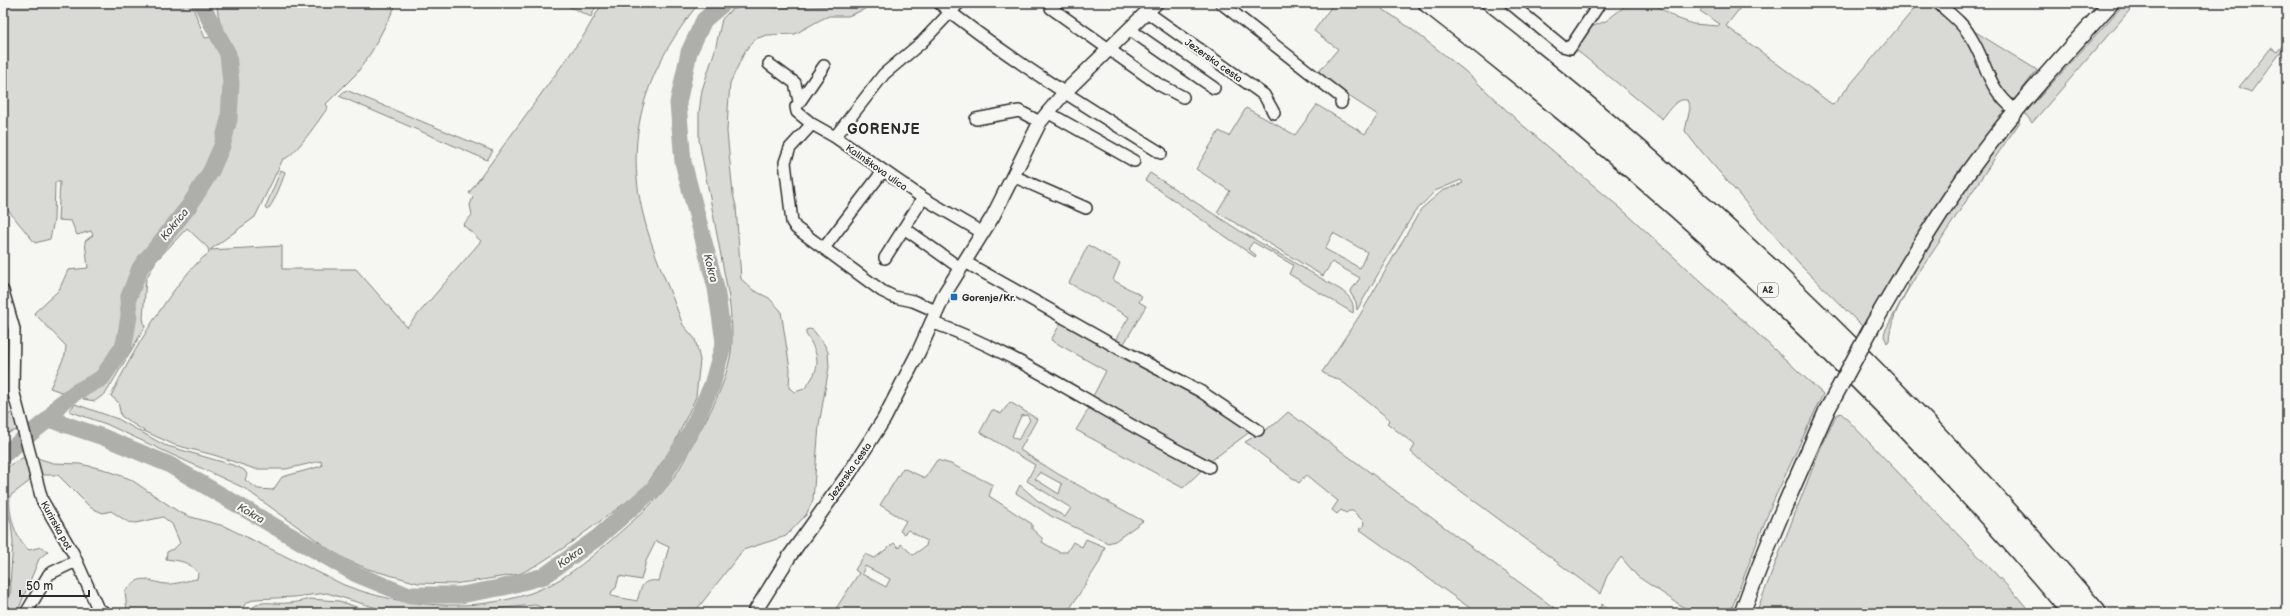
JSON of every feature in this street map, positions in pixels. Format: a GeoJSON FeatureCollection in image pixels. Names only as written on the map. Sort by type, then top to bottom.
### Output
{"type":"FeatureCollection","features":[{"type":"Feature","properties":{"kind":"highway","name":"A2"},"geometry":{"type":"LineString","coordinates":[[1429,3],[1582,124],[1678,208],[1770,292],[1845,365],[1922,444],[2073,613]]}},
{"type":"Feature","properties":{"kind":"highway","name":"A2"},"geometry":{"type":"LineString","coordinates":[[1459,3],[1602,119],[1688,193],[1775,273],[1856,351],[1937,434],[2096,613]]}},
{"type":"Feature","properties":{"kind":"main road"},"geometry":{"type":"LineString","coordinates":[[1742,613],[1764,552],[1780,520],[1826,410],[1912,257],[1961,182],[2016,111],[2111,3]]}},
{"type":"Feature","properties":{"kind":"street"},"geometry":{"type":"LineString","coordinates":[[939,3],[1064,93],[1161,153]]}},
{"type":"Feature","properties":{"kind":"street","name":"Kalinškova ulica"},"geometry":{"type":"LineString","coordinates":[[959,3],[952,13],[921,43],[884,74],[835,137],[922,198],[983,233]]}},
{"type":"Feature","properties":{"kind":"street"},"geometry":{"type":"LineString","coordinates":[[1221,3],[1342,98],[1341,103]]}},
{"type":"Feature","properties":{"kind":"street"},"geometry":{"type":"LineString","coordinates":[[1510,3],[1562,46],[1570,48],[1600,3]]}},
{"type":"Feature","properties":{"kind":"street"},"geometry":{"type":"LineString","coordinates":[[1938,3],[1970,34],[1980,54],[1989,80],[2001,99],[2016,111]]}},
{"type":"Feature","properties":{"kind":"street","name":"Jezerska cesta"},"geometry":{"type":"LineString","coordinates":[[754,613],[789,557],[850,472],[880,425],[910,370],[934,317],[962,265],[983,233],[1043,117],[1064,93],[1129,29],[1152,7],[1264,95],[1274,113]]}},
{"type":"Feature","properties":{"kind":"street"},"geometry":{"type":"LineString","coordinates":[[1051,8],[1158,84],[1183,97]]}},
{"type":"Feature","properties":{"kind":"street"},"geometry":{"type":"LineString","coordinates":[[1129,29],[1214,88]]}},
{"type":"Feature","properties":{"kind":"street"},"geometry":{"type":"LineString","coordinates":[[769,64],[795,83],[800,101]]}},
{"type":"Feature","properties":{"kind":"street"},"geometry":{"type":"LineString","coordinates":[[824,66],[796,107],[797,112],[812,124],[835,137]]}},
{"type":"Feature","properties":{"kind":"street"},"geometry":{"type":"LineString","coordinates":[[976,119],[1018,111],[1043,117],[1134,161]]}},
{"type":"Feature","properties":{"kind":"street"},"geometry":{"type":"LineString","coordinates":[[812,124],[790,148],[785,162],[792,222],[796,228],[882,291],[894,297],[913,301],[953,330],[1019,360],[1208,467]]}},
{"type":"Feature","properties":{"kind":"street"},"geometry":{"type":"LineString","coordinates":[[824,248],[883,171]]}},
{"type":"Feature","properties":{"kind":"street"},"geometry":{"type":"LineString","coordinates":[[1013,176],[1086,208]]}},
{"type":"Feature","properties":{"kind":"street"},"geometry":{"type":"LineString","coordinates":[[885,258],[922,198]]}},
{"type":"Feature","properties":{"kind":"street"},"geometry":{"type":"LineString","coordinates":[[904,228],[962,265],[1200,390],[1258,430]]}},
{"type":"Feature","properties":{"kind":"street","name":"Kurirska pot"},"geometry":{"type":"LineString","coordinates":[[3,291],[14,329],[8,393],[18,411],[42,500],[76,560],[101,612]]}},
{"type":"Feature","properties":{"kind":"street"},"geometry":{"type":"LineString","coordinates":[[26,613],[49,574],[76,560]]}},
{"type":"Feature","properties":{"kind":"shaded area"},"geometry":{"type":"Polygon","coordinates":[[[3,3],[191,3],[205,38],[212,37],[216,41],[222,50],[225,61],[226,99],[224,120],[212,158],[193,194],[181,211],[168,227],[145,248],[135,263],[122,303],[125,326],[119,347],[107,366],[76,397],[50,388],[65,355],[66,346],[34,313],[59,290],[68,270],[88,268],[85,241],[93,235],[91,231],[77,235],[71,221],[58,220],[60,182],[55,182],[54,220],[50,239],[35,243],[3,204],[3,3]]]}},
{"type":"Feature","properties":{"kind":"shaded area"},"geometry":{"type":"Polygon","coordinates":[[[217,3],[397,3],[372,51],[357,73],[326,104],[328,107],[300,145],[293,153],[283,159],[255,217],[210,250],[282,246],[282,269],[356,269],[407,327],[481,241],[463,225],[472,215],[470,205],[473,197],[469,193],[584,35],[600,7],[597,4],[591,17],[562,3],[699,3],[681,27],[666,51],[644,102],[638,128],[636,155],[638,184],[643,214],[651,242],[683,325],[695,339],[700,360],[696,397],[674,444],[644,489],[565,547],[537,565],[519,574],[453,584],[418,583],[368,569],[340,557],[244,488],[106,424],[69,411],[75,404],[118,419],[164,445],[236,466],[244,470],[247,474],[245,480],[258,489],[273,490],[282,477],[322,466],[321,461],[286,469],[255,469],[214,455],[175,445],[144,431],[121,416],[118,402],[111,396],[129,361],[168,298],[196,264],[209,253],[208,248],[187,228],[156,261],[146,279],[143,318],[145,327],[106,393],[95,401],[83,399],[102,382],[124,354],[130,336],[131,302],[139,288],[143,271],[156,249],[184,218],[200,196],[214,172],[225,147],[232,121],[234,71],[232,52],[223,30],[217,9],[217,3]]]}},
{"type":"Feature","properties":{"kind":"shaded area"},"geometry":{"type":"Polygon","coordinates":[[[854,3],[873,3],[863,10],[848,16],[829,16],[795,34],[767,35],[755,39],[745,51],[730,83],[727,132],[733,194],[736,206],[741,279],[753,290],[769,298],[781,311],[790,369],[789,388],[795,392],[804,389],[814,375],[817,362],[816,356],[811,342],[806,334],[806,330],[813,330],[824,344],[828,352],[829,367],[819,425],[813,500],[806,515],[786,536],[743,550],[694,613],[556,613],[535,605],[451,613],[393,613],[327,593],[294,597],[255,599],[246,603],[239,613],[129,613],[127,611],[125,591],[136,581],[144,579],[169,584],[197,579],[198,573],[188,564],[176,560],[166,559],[167,552],[175,548],[180,543],[172,524],[163,517],[136,523],[128,522],[111,511],[103,513],[91,508],[58,475],[39,475],[34,457],[53,463],[80,464],[103,469],[130,479],[179,512],[191,517],[224,526],[344,585],[389,598],[413,602],[437,605],[461,605],[485,603],[531,593],[563,578],[609,542],[655,500],[678,471],[716,398],[724,379],[730,358],[732,336],[729,298],[699,140],[699,113],[702,90],[715,50],[722,19],[731,10],[752,4],[777,8],[840,6],[854,3]],[[656,541],[646,561],[641,580],[619,576],[616,588],[612,591],[611,596],[637,601],[641,588],[645,582],[659,581],[669,547],[656,541]]]}},
{"type":"Feature","properties":{"kind":"shaded area"},"geometry":{"type":"Polygon","coordinates":[[[1334,3],[1374,3],[1410,28],[1465,71],[1519,122],[1626,213],[1823,394],[1771,506],[1730,613],[1692,613],[1637,576],[1621,557],[1607,576],[1600,594],[1427,466],[1411,452],[1415,445],[1387,423],[1390,420],[1341,381],[1322,372],[1360,315],[1421,209],[1442,191],[1463,183],[1461,180],[1435,191],[1414,213],[1357,310],[1356,302],[1350,292],[1360,278],[1332,262],[1323,276],[1217,212],[1230,191],[1196,169],[1219,131],[1229,136],[1246,108],[1295,135],[1317,105],[1365,134],[1378,115],[1316,75],[1338,49],[1314,31],[1334,3]],[[1333,233],[1325,249],[1360,268],[1367,252],[1333,233]]]}},
{"type":"Feature","properties":{"kind":"shaded area"},"geometry":{"type":"Polygon","coordinates":[[[1629,3],[1654,4],[1676,18],[1693,24],[1718,26],[1720,24],[1700,11],[1706,3],[1744,3],[1726,26],[1833,105],[1919,3],[1933,3],[1967,36],[2006,110],[1949,189],[1862,326],[1800,265],[1695,144],[1685,131],[1690,108],[1687,100],[1676,103],[1662,119],[1575,49],[1585,32],[1591,27],[1606,21],[1629,3]]]}},
{"type":"Feature","properties":{"kind":"shaded area"},"geometry":{"type":"Polygon","coordinates":[[[2125,3],[2136,3],[2032,123],[2025,113],[2125,3]]]}},
{"type":"Feature","properties":{"kind":"shaded area"},"geometry":{"type":"Polygon","coordinates":[[[1974,31],[2037,70],[2013,101],[2009,102],[2003,98],[1972,33],[1974,31]]]}},
{"type":"Feature","properties":{"kind":"shaded area"},"geometry":{"type":"Polygon","coordinates":[[[2287,40],[2287,44],[2251,92],[2239,87],[2271,48],[2277,52],[2287,40]]]}},
{"type":"Feature","properties":{"kind":"shaded area"},"geometry":{"type":"Polygon","coordinates":[[[346,90],[493,151],[487,160],[339,96],[346,90]]]}},
{"type":"Feature","properties":{"kind":"shaded area"},"geometry":{"type":"Polygon","coordinates":[[[2015,122],[2020,122],[1999,151],[1908,289],[1895,315],[1889,341],[1887,343],[1884,336],[1885,331],[1909,286],[1906,282],[1960,196],[2015,122]]]}},
{"type":"Feature","properties":{"kind":"shaded area"},"geometry":{"type":"Polygon","coordinates":[[[281,170],[285,172],[275,198],[267,210],[265,208],[281,170]]]}},
{"type":"Feature","properties":{"kind":"shaded area"},"geometry":{"type":"Polygon","coordinates":[[[1150,173],[1240,231],[1341,290],[1351,300],[1353,313],[1289,274],[1293,265],[1253,242],[1248,249],[1256,255],[1255,257],[1145,180],[1150,173]]]}},
{"type":"Feature","properties":{"kind":"shaded area"},"geometry":{"type":"Polygon","coordinates":[[[1088,245],[1120,263],[1113,280],[1142,296],[1139,302],[1146,306],[1122,347],[1114,342],[1129,317],[1069,283],[1088,245]]]}},
{"type":"Feature","properties":{"kind":"shaded area"},"geometry":{"type":"Polygon","coordinates":[[[1062,321],[1165,374],[1251,431],[1208,463],[1091,400],[1106,371],[1051,340],[1062,321]]]}},
{"type":"Feature","properties":{"kind":"shaded area"},"geometry":{"type":"Polygon","coordinates":[[[1010,402],[1037,419],[1020,450],[1058,474],[1143,521],[1115,541],[1108,543],[1051,516],[1016,493],[1020,485],[1037,500],[1065,517],[1071,508],[1027,481],[1035,465],[980,432],[992,410],[1001,414],[1010,402]],[[1027,415],[1021,416],[1012,436],[1018,440],[1030,420],[1027,415]],[[1040,472],[1035,479],[1059,494],[1062,484],[1040,472]]]}},
{"type":"Feature","properties":{"kind":"shaded area"},"geometry":{"type":"Polygon","coordinates":[[[1091,405],[1205,467],[1183,488],[1076,430],[1091,405]]]}},
{"type":"Feature","properties":{"kind":"shaded area"},"geometry":{"type":"Polygon","coordinates":[[[1288,412],[1561,613],[1477,613],[1359,529],[1363,527],[1364,522],[1353,511],[1346,513],[1341,510],[1337,514],[1332,510],[1338,501],[1306,475],[1299,483],[1245,442],[1275,424],[1288,412]]]}},
{"type":"Feature","properties":{"kind":"shaded area"},"geometry":{"type":"Polygon","coordinates":[[[13,413],[18,430],[3,434],[3,416],[13,413]]]}},
{"type":"Feature","properties":{"kind":"shaded area"},"geometry":{"type":"Polygon","coordinates":[[[1841,413],[2016,595],[2031,613],[1756,613],[1821,447],[1836,415],[1841,413]]]}},
{"type":"Feature","properties":{"kind":"shaded area"},"geometry":{"type":"Polygon","coordinates":[[[24,457],[31,480],[10,496],[11,517],[16,533],[29,550],[41,547],[48,551],[39,559],[17,613],[5,613],[10,585],[13,542],[11,523],[3,496],[3,473],[10,465],[24,457]]]}},
{"type":"Feature","properties":{"kind":"shaded area"},"geometry":{"type":"Polygon","coordinates":[[[937,460],[951,464],[993,485],[989,496],[1032,524],[1032,529],[1043,539],[1042,542],[1059,552],[1067,552],[1073,542],[1082,547],[1086,539],[1105,547],[1099,563],[1067,613],[924,613],[919,610],[917,613],[892,613],[886,609],[883,613],[833,613],[859,573],[855,570],[865,554],[875,558],[894,543],[899,548],[901,544],[913,555],[926,546],[927,541],[908,530],[904,534],[900,531],[906,521],[880,505],[903,468],[925,478],[937,460]],[[865,566],[862,574],[886,587],[890,579],[865,566]]]}},
{"type":"Feature","properties":{"kind":"shaded area"},"geometry":{"type":"Polygon","coordinates":[[[309,599],[339,601],[374,613],[247,613],[261,603],[293,603],[309,599]]]}},
{"type":"Feature","properties":{"kind":"shaded area"},"geometry":{"type":"Polygon","coordinates":[[[1602,604],[1612,613],[1596,613],[1602,604]]]}},
{"type":"Feature","properties":{"kind":"waterway","name":"Kokrica"},"geometry":{"type":"LineString","coordinates":[[49,419],[59,405],[76,392],[102,378],[124,345],[129,316],[128,299],[140,268],[189,206],[211,171],[222,146],[229,119],[231,83],[228,54],[201,3]]}},
{"type":"Feature","properties":{"kind":"waterway","name":"Kokra"},"geometry":{"type":"LineString","coordinates":[[3,455],[49,419],[103,437],[168,464],[356,574],[407,595],[461,595],[504,587],[544,576],[597,538],[657,486],[690,433],[712,385],[724,342],[716,288],[683,162],[678,103],[689,52],[704,20],[724,3]]}},
{"type":"Feature","properties":{"kind":"waterway","name":"Kokra"},"geometry":{"type":"LineString","coordinates":[[3,585],[3,593]]}},
{"type":"Feature","properties":{"kind":"place","name":"Gorenje/Kr."},"geometry":{"type":"Point","coordinates":[954,297]}},
{"type":"Feature","properties":{"kind":"district","name":"GORENJE"},"geometry":{"type":"Point","coordinates":[884,129]}}]}
